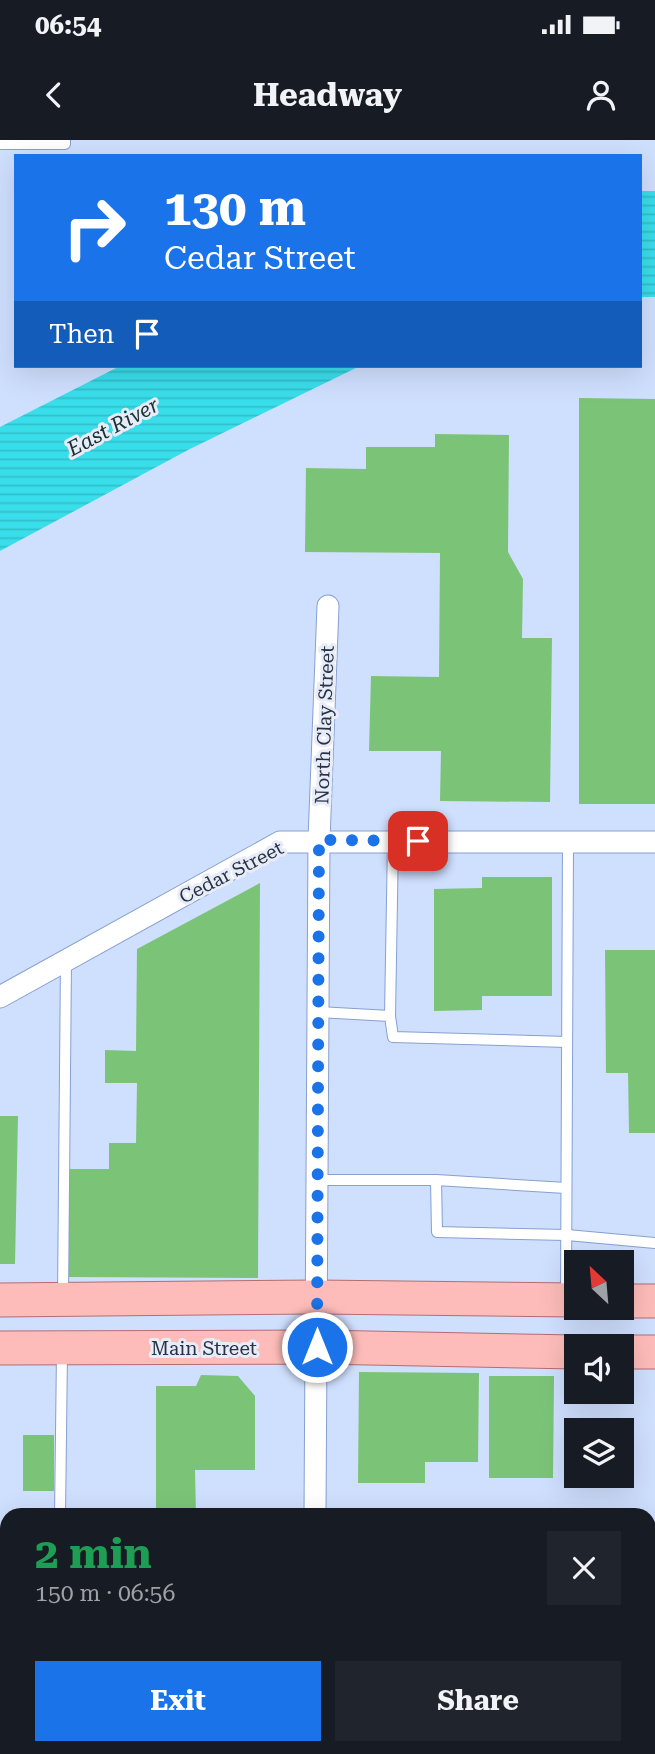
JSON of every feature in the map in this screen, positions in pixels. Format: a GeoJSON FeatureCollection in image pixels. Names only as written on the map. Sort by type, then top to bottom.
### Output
{"type":"FeatureCollection","features":[{"type":"Feature","properties":{"kind":"main road"},"geometry":{"type":"LineString","coordinates":[[0,1300],[317,1297],[564,1300]]}},
{"type":"Feature","properties":{"kind":"main road"},"geometry":{"type":"LineString","coordinates":[[634,1301],[655,1301]]}},
{"type":"Feature","properties":{"kind":"main road","name":"Main Street"},"geometry":{"type":"LineString","coordinates":[[0,1348],[317,1347],[564,1352]]}},
{"type":"Feature","properties":{"kind":"main road"},"geometry":{"type":"LineString","coordinates":[[634,1352],[655,1352]]}},
{"type":"Feature","properties":{"kind":"street","name":"North Clay Street"},"geometry":{"type":"LineString","coordinates":[[315,1508],[319,840],[328,606]]}},
{"type":"Feature","properties":{"kind":"street","name":"Cedar Street"},"geometry":{"type":"LineString","coordinates":[[0,997],[280,842],[655,842]]}},
{"type":"Feature","properties":{"kind":"lane"},"geometry":{"type":"LineString","coordinates":[[0,144],[65,144],[65,140]]}},
{"type":"Feature","properties":{"kind":"lane"},"geometry":{"type":"LineString","coordinates":[[393,841],[390,1016],[393,1037],[567,1042]]}},
{"type":"Feature","properties":{"kind":"lane"},"geometry":{"type":"LineString","coordinates":[[568,841],[568,1250]]}},
{"type":"Feature","properties":{"kind":"lane"},"geometry":{"type":"LineString","coordinates":[[63,1300],[66,960]]}},
{"type":"Feature","properties":{"kind":"lane"},"geometry":{"type":"LineString","coordinates":[[318,1012],[390,1016]]}},
{"type":"Feature","properties":{"kind":"lane"},"geometry":{"type":"LineString","coordinates":[[318,1180],[436,1180],[566,1188]]}},
{"type":"Feature","properties":{"kind":"lane"},"geometry":{"type":"LineString","coordinates":[[436,1180],[437,1232],[567,1235],[655,1243]]}},
{"type":"Feature","properties":{"kind":"lane"},"geometry":{"type":"LineString","coordinates":[[60,1508],[62,1349]]}},
{"type":"Feature","properties":{"kind":"water"},"geometry":{"type":"Polygon","coordinates":[[[642,191],[655,191],[655,297],[642,297],[642,191]]]}},
{"type":"Feature","properties":{"kind":"water","name":"East River"},"geometry":{"type":"Polygon","coordinates":[[[116,368],[356,368],[188,450],[0,551],[0,427],[116,368]]]}},
{"type":"Feature","properties":{"kind":"building"},"geometry":{"type":"Polygon","coordinates":[[[579,398],[655,399],[655,804],[579,804],[579,398]]]}},
{"type":"Feature","properties":{"kind":"building"},"geometry":{"type":"Polygon","coordinates":[[[435,434],[509,435],[508,552],[523,579],[522,638],[552,638],[550,802],[440,801],[441,751],[369,751],[371,676],[439,677],[440,553],[305,552],[306,468],[366,469],[366,447],[435,447],[435,434]]]}},
{"type":"Feature","properties":{"kind":"building"},"geometry":{"type":"Polygon","coordinates":[[[482,877],[552,877],[552,996],[482,996],[482,1010],[434,1011],[434,889],[482,888],[482,877]]]}},
{"type":"Feature","properties":{"kind":"building"},"geometry":{"type":"Polygon","coordinates":[[[260,883],[258,1278],[68,1277],[69,1169],[109,1169],[109,1143],[136,1143],[137,1083],[105,1083],[105,1050],[136,1051],[137,949],[260,883]]]}},
{"type":"Feature","properties":{"kind":"building"},"geometry":{"type":"Polygon","coordinates":[[[605,950],[655,950],[655,1133],[629,1133],[628,1073],[606,1073],[605,950]]]}},
{"type":"Feature","properties":{"kind":"building"},"geometry":{"type":"Polygon","coordinates":[[[0,1116],[18,1116],[15,1264],[0,1264],[0,1116]]]}},
{"type":"Feature","properties":{"kind":"building"},"geometry":{"type":"Polygon","coordinates":[[[359,1372],[479,1373],[478,1462],[425,1462],[425,1483],[358,1483],[359,1372]]]}},
{"type":"Feature","properties":{"kind":"building"},"geometry":{"type":"Polygon","coordinates":[[[201,1375],[238,1376],[255,1396],[255,1470],[195,1470],[196,1508],[156,1508],[156,1386],[196,1386],[201,1375]]]}},
{"type":"Feature","properties":{"kind":"building"},"geometry":{"type":"Polygon","coordinates":[[[489,1376],[554,1376],[553,1478],[489,1478],[489,1376]]]}},
{"type":"Feature","properties":{"kind":"building"},"geometry":{"type":"Polygon","coordinates":[[[23,1435],[54,1435],[54,1491],[23,1491],[23,1435]]]}},
{"type":"Feature","properties":{"kind":"route"},"geometry":{"type":"LineString","coordinates":[[317,1347],[319,840],[418,841]]}}]}
